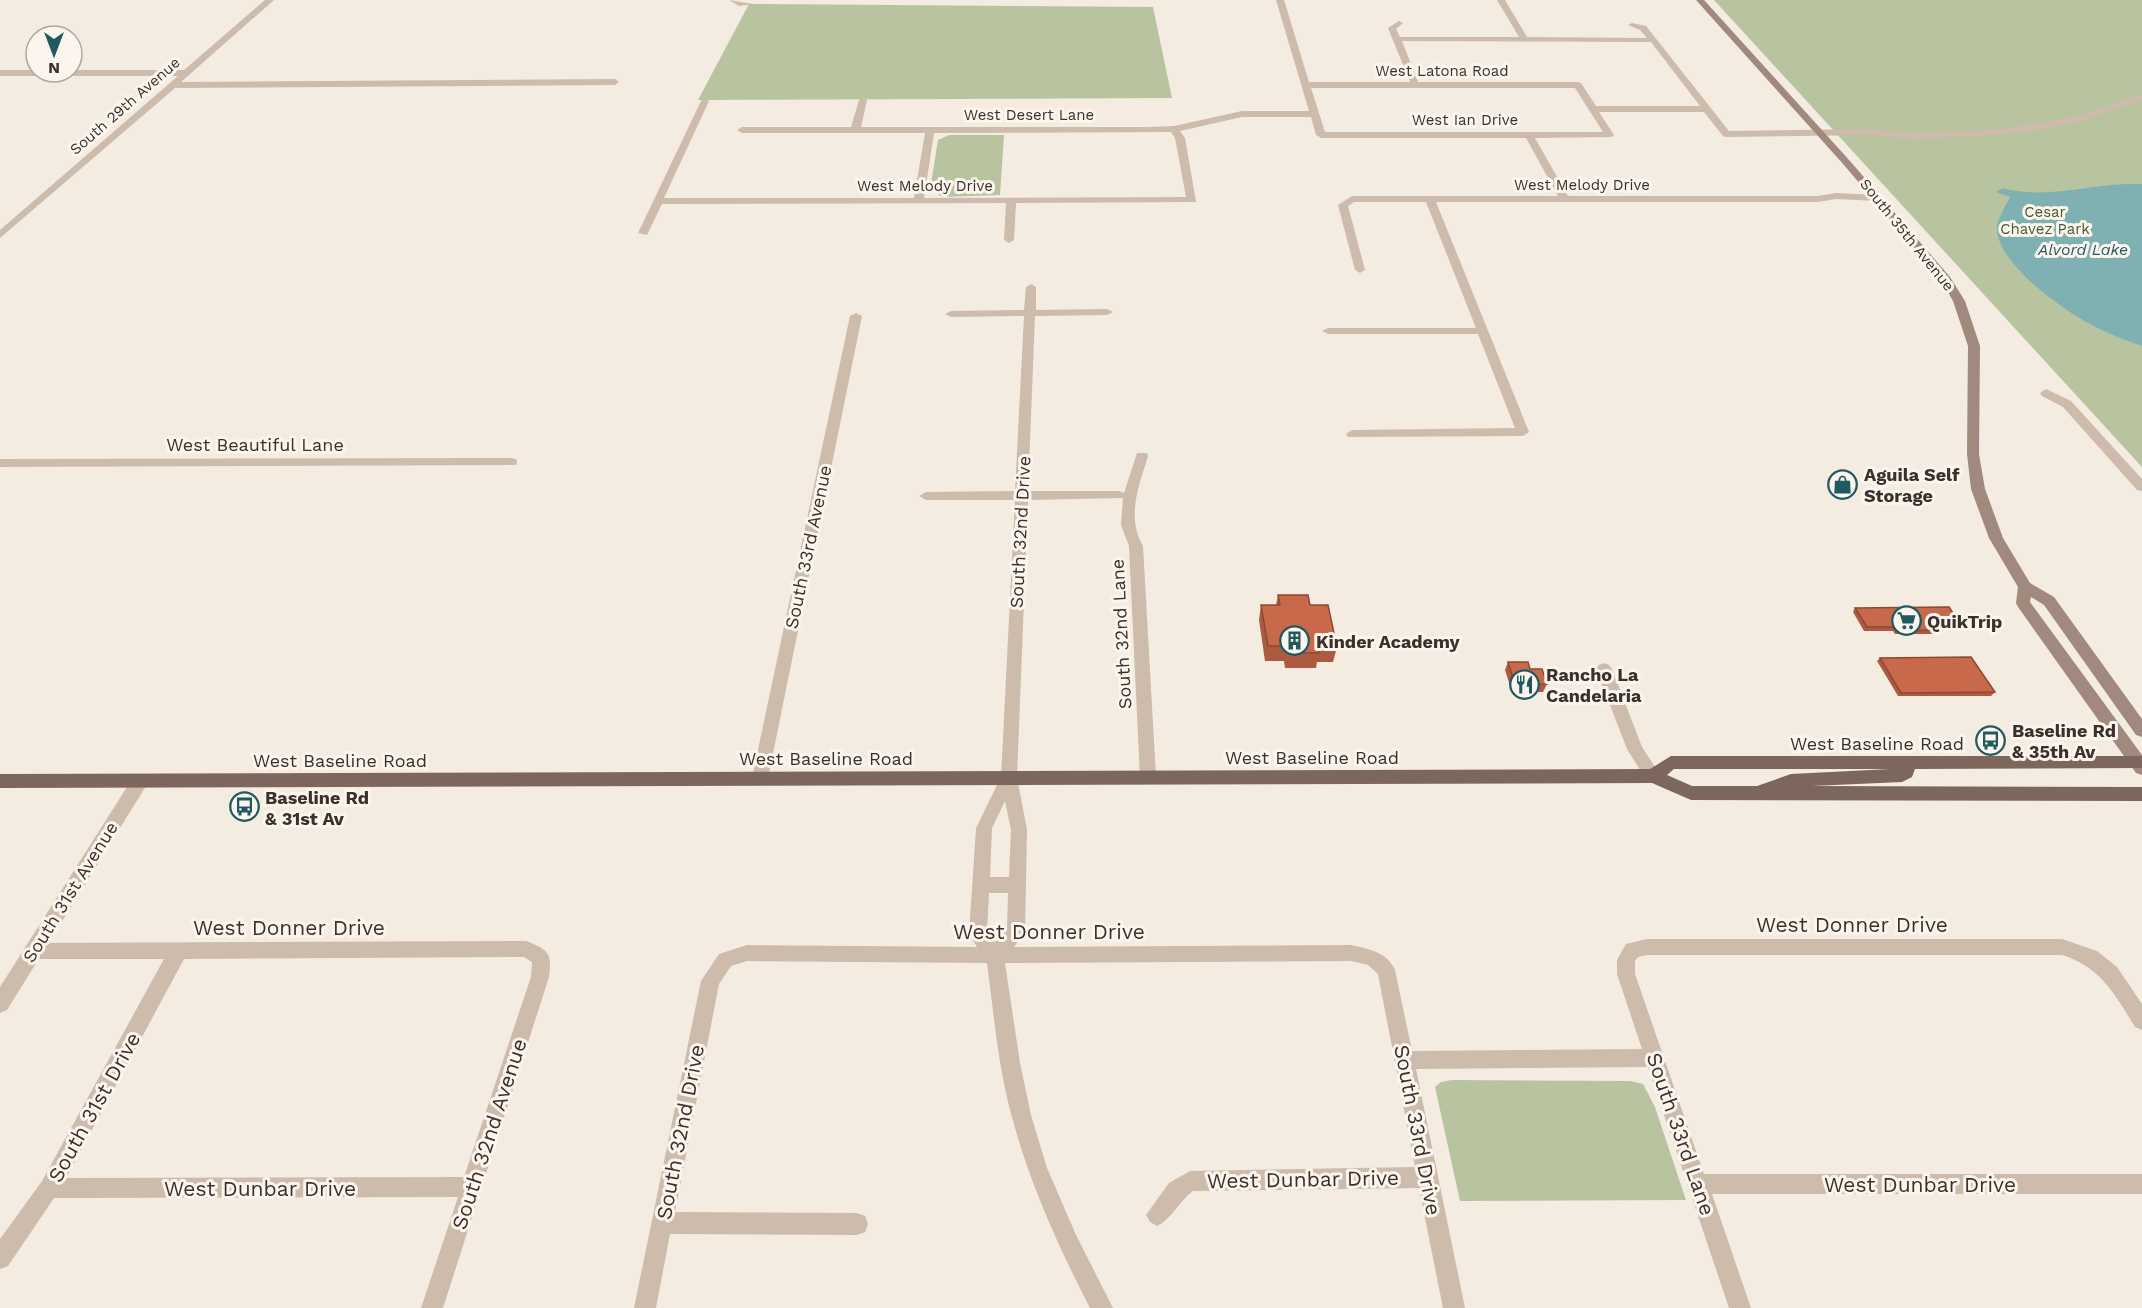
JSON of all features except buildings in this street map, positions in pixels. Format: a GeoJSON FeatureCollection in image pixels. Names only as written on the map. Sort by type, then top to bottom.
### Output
{"type":"FeatureCollection","features":[{"type":"Feature","properties":{"kind":"main road","name":"South 35th Avenue"},"geometry":{"type":"LineString","coordinates":[[1700,0],[1821,133],[1945,277],[1969,323],[1974,346],[1973,451],[1978,489],[1996,538],[2025,587],[2049,601],[2142,731]]}},
{"type":"Feature","properties":{"kind":"main road","name":"South 35th Avenue"},"geometry":{"type":"LineString","coordinates":[[2025,587],[2023,603],[2140,764]]}},
{"type":"Feature","properties":{"kind":"main road"},"geometry":{"type":"LineString","coordinates":[[1752,794],[1791,781],[1902,775],[1906,772],[1909,762]]}},
{"type":"Feature","properties":{"kind":"main road","name":"West Baseline Road"},"geometry":{"type":"LineString","coordinates":[[1653,776],[1671,763],[2140,764]]}},
{"type":"Feature","properties":{"kind":"main road","name":"West Baseline Road"},"geometry":{"type":"LineString","coordinates":[[0,781],[1653,776],[1691,793],[2142,794]]}},
{"type":"Feature","properties":{"kind":"street","name":"South 29th Avenue"},"geometry":{"type":"LineString","coordinates":[[0,235],[270,0]]}},
{"type":"Feature","properties":{"kind":"street"},"geometry":{"type":"LineString","coordinates":[[734,0],[739,4],[748,4]]}},
{"type":"Feature","properties":{"kind":"street"},"geometry":{"type":"LineString","coordinates":[[1280,0],[1315,114]]}},
{"type":"Feature","properties":{"kind":"street"},"geometry":{"type":"LineString","coordinates":[[1501,0],[1525,40]]}},
{"type":"Feature","properties":{"kind":"street"},"geometry":{"type":"LineString","coordinates":[[1399,24],[1392,28],[1415,85]]}},
{"type":"Feature","properties":{"kind":"street"},"geometry":{"type":"LineString","coordinates":[[1632,25],[1643,28],[1726,134],[1821,133],[1840,136],[1977,134],[2044,125],[2104,113],[2142,97]]}},
{"type":"Feature","properties":{"kind":"street"},"geometry":{"type":"LineString","coordinates":[[1396,39],[1653,40]]}},
{"type":"Feature","properties":{"kind":"street"},"geometry":{"type":"LineString","coordinates":[[0,72],[186,73]]}},
{"type":"Feature","properties":{"kind":"street"},"geometry":{"type":"LineString","coordinates":[[173,85],[615,82]]}},
{"type":"Feature","properties":{"kind":"street","name":"West Latona Road"},"geometry":{"type":"LineString","coordinates":[[1306,85],[1578,85],[1593,109]]}},
{"type":"Feature","properties":{"kind":"street"},"geometry":{"type":"LineString","coordinates":[[855,130],[862,100]]}},
{"type":"Feature","properties":{"kind":"street"},"geometry":{"type":"LineString","coordinates":[[643,233],[705,101]]}},
{"type":"Feature","properties":{"kind":"street"},"geometry":{"type":"LineString","coordinates":[[1593,109],[1706,109]]}},
{"type":"Feature","properties":{"kind":"street","name":"West Ian Drive"},"geometry":{"type":"LineString","coordinates":[[1315,114],[1321,135],[1609,135],[1593,109]]}},
{"type":"Feature","properties":{"kind":"street","name":"West Desert Lane"},"geometry":{"type":"LineString","coordinates":[[742,130],[1174,129],[1242,114],[1315,114]]}},
{"type":"Feature","properties":{"kind":"street","name":"West Melody Drive"},"geometry":{"type":"LineString","coordinates":[[658,201],[1192,200],[1180,138],[1174,129]]}},
{"type":"Feature","properties":{"kind":"street"},"geometry":{"type":"LineString","coordinates":[[918,201],[930,130]]}},
{"type":"Feature","properties":{"kind":"street"},"geometry":{"type":"LineString","coordinates":[[1529,135],[1564,200]]}},
{"type":"Feature","properties":{"kind":"street","name":"West Melody Drive"},"geometry":{"type":"LineString","coordinates":[[1360,270],[1342,205],[1347,201],[1818,199],[1858,203],[1877,198]]}},
{"type":"Feature","properties":{"kind":"street"},"geometry":{"type":"LineString","coordinates":[[1009,240],[1011,201]]}},
{"type":"Feature","properties":{"kind":"street"},"geometry":{"type":"LineString","coordinates":[[1352,434],[1523,432],[1431,201]]}},
{"type":"Feature","properties":{"kind":"street","name":"South 32nd Drive"},"geometry":{"type":"LineString","coordinates":[[1009,777],[1031,287]]}},
{"type":"Feature","properties":{"kind":"street"},"geometry":{"type":"LineString","coordinates":[[951,314],[1107,312]]}},
{"type":"Feature","properties":{"kind":"street","name":"South 33rd Avenue"},"geometry":{"type":"LineString","coordinates":[[760,778],[856,316]]}},
{"type":"Feature","properties":{"kind":"street"},"geometry":{"type":"LineString","coordinates":[[1328,331],[1484,331]]}},
{"type":"Feature","properties":{"kind":"street"},"geometry":{"type":"LineString","coordinates":[[2046,393],[2067,404],[2142,487]]}},
{"type":"Feature","properties":{"kind":"street","name":"South 32nd Lane"},"geometry":{"type":"LineString","coordinates":[[1142,456],[1129,498],[1129,532],[1136,546],[1148,777]]}},
{"type":"Feature","properties":{"kind":"street","name":"West Beautiful Lane"},"geometry":{"type":"LineString","coordinates":[[0,463],[511,462]]}},
{"type":"Feature","properties":{"kind":"street"},"geometry":{"type":"LineString","coordinates":[[926,496],[1119,495]]}},
{"type":"Feature","properties":{"kind":"street"},"geometry":{"type":"LineString","coordinates":[[1604,669],[1635,748],[1653,776]]}},
{"type":"Feature","properties":{"kind":"street"},"geometry":{"type":"LineString","coordinates":[[995,955],[1016,932],[1019,830],[1009,777]]}},
{"type":"Feature","properties":{"kind":"street"},"geometry":{"type":"LineString","coordinates":[[1009,777],[984,828],[978,934],[995,955],[1010,1063],[1021,1115],[1037,1169],[1068,1243],[1102,1308]]}},
{"type":"Feature","properties":{"kind":"street","name":"South 31st Avenue"},"geometry":{"type":"LineString","coordinates":[[0,1004],[140,781]]}},
{"type":"Feature","properties":{"kind":"street"},"geometry":{"type":"LineString","coordinates":[[981,885],[1017,885]]}},
{"type":"Feature","properties":{"kind":"street","name":"West Donner Drive"},"geometry":{"type":"LineString","coordinates":[[1626,960],[1632,951],[1647,947],[2062,947],[2082,951],[2100,962],[2115,978],[2142,1021]]}},
{"type":"Feature","properties":{"kind":"street","name":"West Donner Drive"},"geometry":{"type":"LineString","coordinates":[[33,951],[526,949],[542,958]]}},
{"type":"Feature","properties":{"kind":"street","name":"South 31st Drive"},"geometry":{"type":"LineString","coordinates":[[0,1258],[49,1188],[179,951]]}},
{"type":"Feature","properties":{"kind":"street","name":"West Donner Drive"},"geometry":{"type":"LineString","coordinates":[[725,960],[747,953],[995,955],[1351,953],[1373,958]]}},
{"type":"Feature","properties":{"kind":"street","name":"South 32nd Avenue"},"geometry":{"type":"LineString","coordinates":[[432,1308],[540,977],[542,958]]}},
{"type":"Feature","properties":{"kind":"street","name":"South 33rd Drive"},"geometry":{"type":"LineString","coordinates":[[1373,958],[1386,970],[1454,1308]]}},
{"type":"Feature","properties":{"kind":"street","name":"South 32nd Drive"},"geometry":{"type":"LineString","coordinates":[[645,1308],[710,981],[725,960]]}},
{"type":"Feature","properties":{"kind":"street","name":"South 33rd Lane"},"geometry":{"type":"LineString","coordinates":[[1626,960],[1626,974],[1740,1308]]}},
{"type":"Feature","properties":{"kind":"street"},"geometry":{"type":"LineString","coordinates":[[1404,1060],[1654,1058]]}},
{"type":"Feature","properties":{"kind":"street","name":"West Dunbar Drive"},"geometry":{"type":"LineString","coordinates":[[1157,1215],[1176,1190],[1190,1182],[1427,1177]]}},
{"type":"Feature","properties":{"kind":"street","name":"West Dunbar Drive"},"geometry":{"type":"LineString","coordinates":[[1698,1184],[2142,1184]]}},
{"type":"Feature","properties":{"kind":"street","name":"West Dunbar Drive"},"geometry":{"type":"LineString","coordinates":[[49,1188],[471,1187]]}},
{"type":"Feature","properties":{"kind":"street"},"geometry":{"type":"LineString","coordinates":[[662,1223],[857,1224]]}},
{"type":"Feature","properties":{"kind":"green space","name":"Cesar Chavez Park"},"geometry":{"type":"Polygon","coordinates":[[[1714,0],[2142,0],[2142,467],[1714,0]]]}},
{"type":"Feature","properties":{"kind":"green space"},"geometry":{"type":"Polygon","coordinates":[[[749,4],[1153,7],[1172,98],[698,100],[749,4]]]}},
{"type":"Feature","properties":{"kind":"green space"},"geometry":{"type":"Polygon","coordinates":[[[949,135],[1004,135],[1000,195],[943,197],[930,190],[938,140],[949,135]]]}},
{"type":"Feature","properties":{"kind":"green space"},"geometry":{"type":"Polygon","coordinates":[[[1452,1080],[1630,1081],[1643,1084],[1655,1107],[1686,1200],[1460,1201],[1435,1087],[1441,1082],[1452,1080]]]}},
{"type":"Feature","properties":{"kind":"water","name":"Alvord Lake"},"geometry":{"type":"Polygon","coordinates":[[[2142,184],[2142,346],[2078,317],[2048,296],[2018,269],[1999,241],[1997,227],[2010,197],[1996,192],[2003,188],[2037,193],[2142,184]]]}},
{"type":"Feature","properties":{"kind":"place","name":"Aguila Self Storage"},"geometry":{"type":"Point","coordinates":[1843,484]}},
{"type":"Feature","properties":{"kind":"place","name":"QuikTrip"},"geometry":{"type":"Point","coordinates":[1906,621]}},
{"type":"Feature","properties":{"kind":"place","name":"Kinder Academy"},"geometry":{"type":"Point","coordinates":[1295,641]}},
{"type":"Feature","properties":{"kind":"place","name":"Rancho La Candelaria"},"geometry":{"type":"Point","coordinates":[1525,684]}},
{"type":"Feature","properties":{"kind":"place","name":"Baseline Rd & 35th Av"},"geometry":{"type":"Point","coordinates":[1991,740]}},
{"type":"Feature","properties":{"kind":"place","name":"Baseline Rd & 31st Av"},"geometry":{"type":"Point","coordinates":[244,807]}}]}
